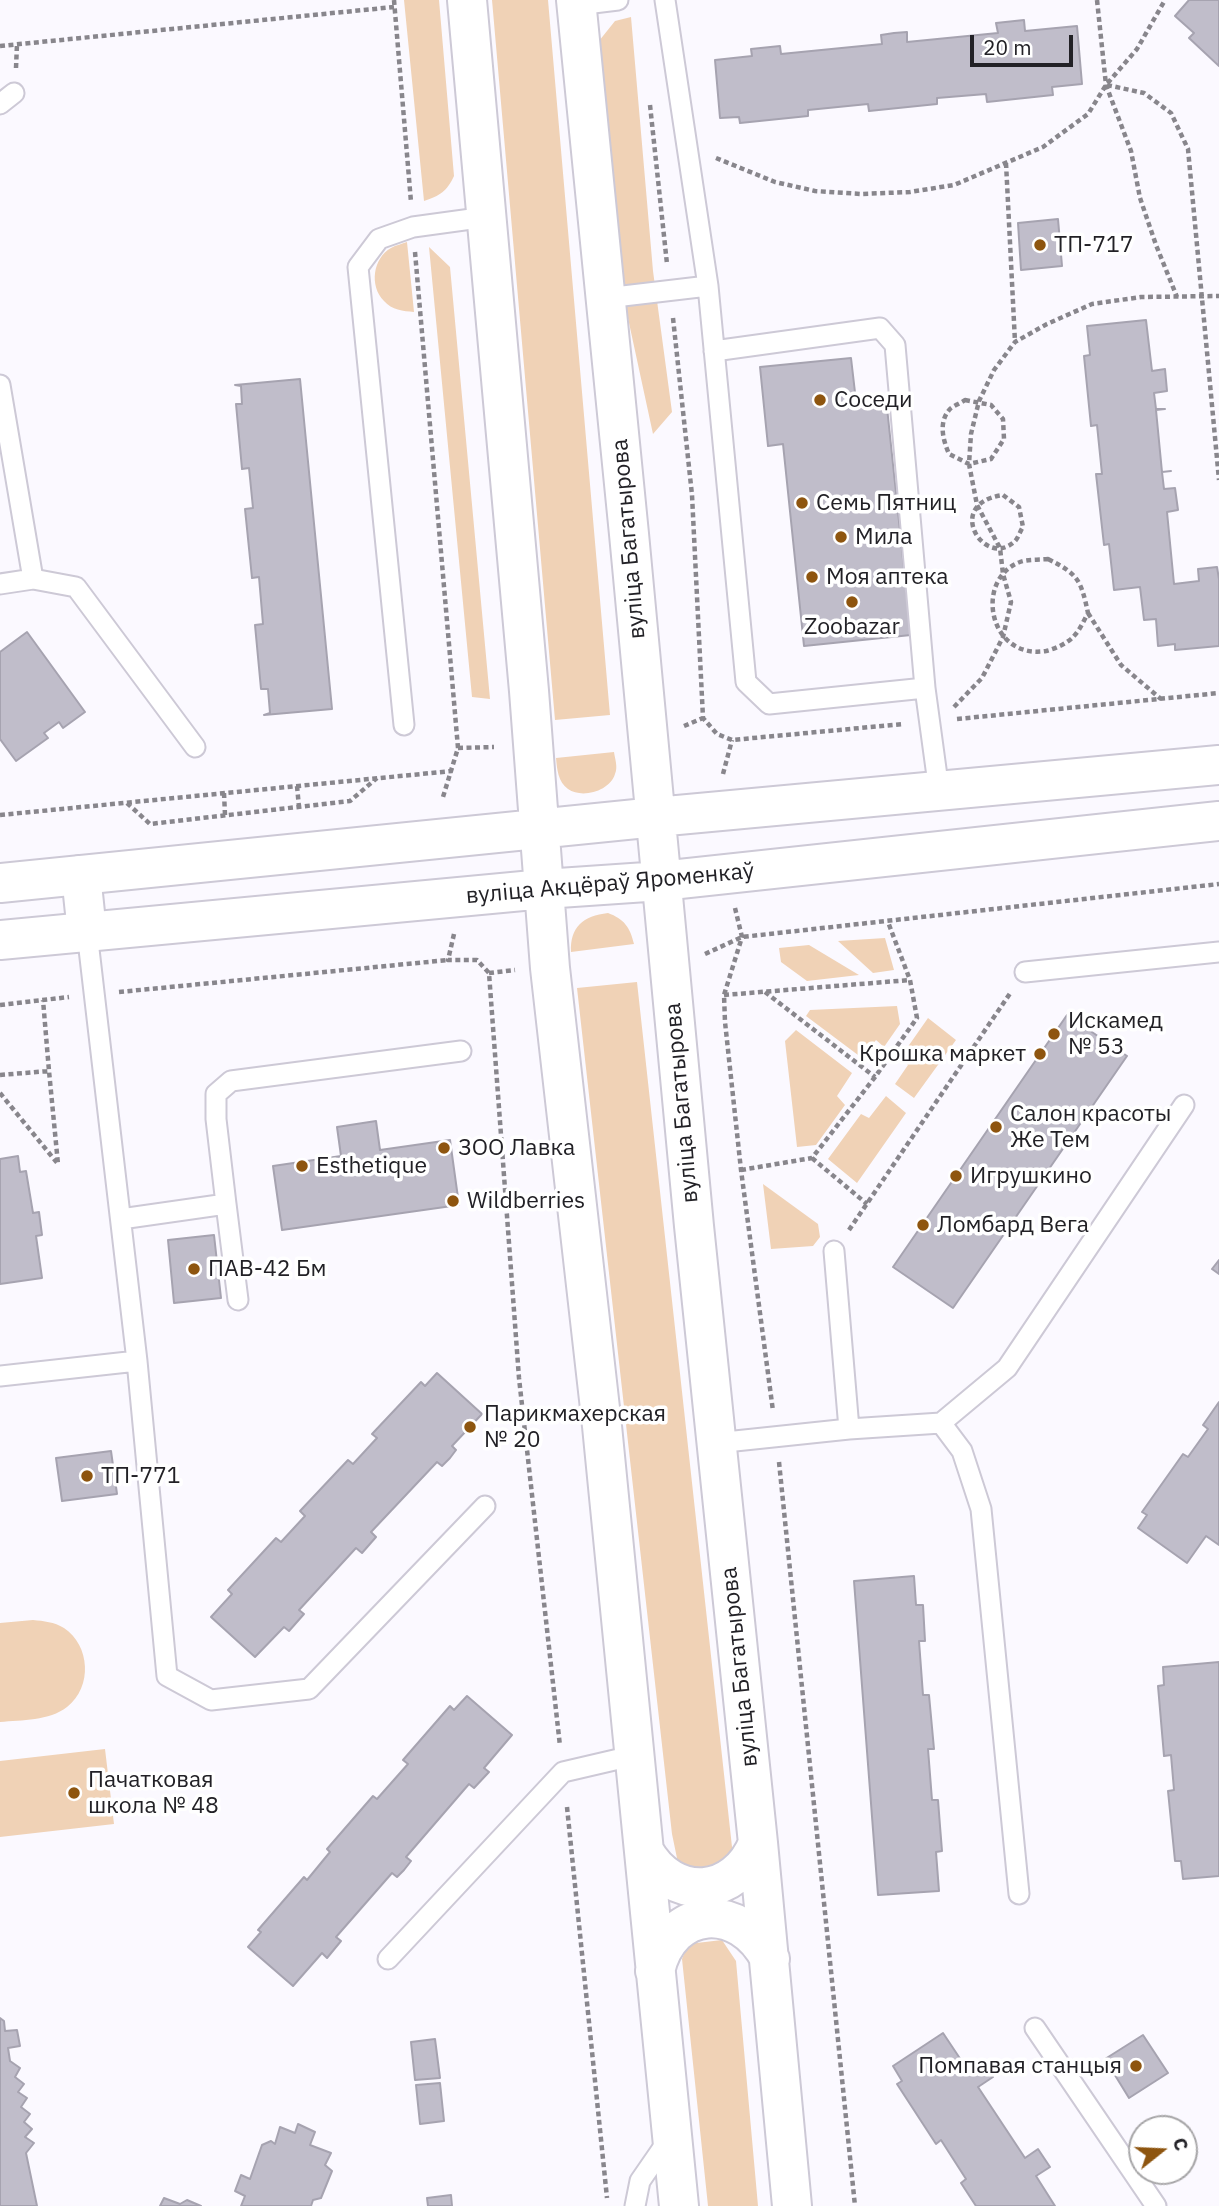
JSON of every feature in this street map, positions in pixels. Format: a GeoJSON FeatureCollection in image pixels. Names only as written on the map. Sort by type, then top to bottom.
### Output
{"type":"FeatureCollection","features":[{"type":"Feature","properties":{"kind":"street"},"geometry":{"type":"LineString","coordinates":[[467,0],[529,691],[550,968],[603,1426],[679,2206]]}},
{"type":"Feature","properties":{"kind":"street","name":"вуліца Багатырова"},"geometry":{"type":"LineString","coordinates":[[577,2],[792,2206]]}},
{"type":"Feature","properties":{"kind":"street"},"geometry":{"type":"LineString","coordinates":[[0,883],[656,817],[1219,765]]}},
{"type":"Feature","properties":{"kind":"street","name":"вуліца Акцёраў Яроменкаў"},"geometry":{"type":"LineString","coordinates":[[0,940],[662,881],[1219,821]]}},
{"type":"Feature","properties":{"kind":"street"},"geometry":{"type":"LineString","coordinates":[[81,875],[87,932]]}},
{"type":"Feature","properties":{"kind":"street"},"geometry":{"type":"LineString","coordinates":[[644,1851],[661,1874],[674,1882],[703,1888],[731,1879],[753,1857],[758,1843]]}},
{"type":"Feature","properties":{"kind":"street"},"geometry":{"type":"LineString","coordinates":[[655,1971],[658,1957],[673,1934],[684,1926],[711,1918],[726,1919],[753,1934],[763,1945],[769,1959]]}},
{"type":"Feature","properties":{"kind":"lane"},"geometry":{"type":"LineString","coordinates":[[577,2],[618,0]]}},
{"type":"Feature","properties":{"kind":"lane"},"geometry":{"type":"LineString","coordinates":[[665,0],[708,286],[746,682],[769,705],[925,688]]}},
{"type":"Feature","properties":{"kind":"lane"},"geometry":{"type":"LineString","coordinates":[[404,725],[358,267],[379,239],[413,228],[486,217]]}},
{"type":"Feature","properties":{"kind":"lane"},"geometry":{"type":"LineString","coordinates":[[606,298],[708,286]]}},
{"type":"Feature","properties":{"kind":"lane"},"geometry":{"type":"LineString","coordinates":[[714,351],[880,328],[895,345],[925,688],[936,721],[939,790]]}},
{"type":"Feature","properties":{"kind":"lane"},"geometry":{"type":"LineString","coordinates":[[0,385],[33,579]]}},
{"type":"Feature","properties":{"kind":"lane"},"geometry":{"type":"LineString","coordinates":[[0,584],[33,579],[76,587],[195,747]]}},
{"type":"Feature","properties":{"kind":"lane"},"geometry":{"type":"LineString","coordinates":[[87,932],[137,1361],[167,1676],[211,1700],[309,1689],[485,1506]]}},
{"type":"Feature","properties":{"kind":"lane"},"geometry":{"type":"LineString","coordinates":[[1025,972],[1219,953]]}},
{"type":"Feature","properties":{"kind":"lane"},"geometry":{"type":"LineString","coordinates":[[238,1300],[216,1119],[216,1094],[231,1081],[461,1051]]}},
{"type":"Feature","properties":{"kind":"lane"},"geometry":{"type":"LineString","coordinates":[[716,1443],[849,1429],[941,1423],[1007,1368],[1184,1105]]}},
{"type":"Feature","properties":{"kind":"lane"},"geometry":{"type":"LineString","coordinates":[[121,1219],[226,1204]]}},
{"type":"Feature","properties":{"kind":"lane"},"geometry":{"type":"LineString","coordinates":[[834,1251],[849,1429]]}},
{"type":"Feature","properties":{"kind":"lane"},"geometry":{"type":"LineString","coordinates":[[0,1376],[137,1361]]}},
{"type":"Feature","properties":{"kind":"lane"},"geometry":{"type":"LineString","coordinates":[[941,1423],[962,1451],[981,1509],[1019,1894]]}},
{"type":"Feature","properties":{"kind":"lane"},"geometry":{"type":"LineString","coordinates":[[388,1959],[563,1772],[636,1755]]}},
{"type":"Feature","properties":{"kind":"lane"},"geometry":{"type":"LineString","coordinates":[[1035,2028],[1156,2206]]}},
{"type":"Feature","properties":{"kind":"lane"},"geometry":{"type":"LineString","coordinates":[[635,2206],[640,2181],[672,2135]]}},
{"type":"Feature","properties":{"kind":"path"},"geometry":{"type":"LineString","coordinates":[[394,0],[458,748],[443,797]]}},
{"type":"Feature","properties":{"kind":"path"},"geometry":{"type":"LineString","coordinates":[[1097,0],[1106,85],[1131,151],[1140,198],[1177,297]]}},
{"type":"Feature","properties":{"kind":"path"},"geometry":{"type":"LineString","coordinates":[[687,145],[775,182],[815,191],[909,192],[954,185],[1042,146],[1087,114],[1106,85],[1137,49],[1165,0]]}},
{"type":"Feature","properties":{"kind":"path"},"geometry":{"type":"LineString","coordinates":[[0,46],[394,7]]}},
{"type":"Feature","properties":{"kind":"path"},"geometry":{"type":"LineString","coordinates":[[1106,85],[1144,93],[1171,113],[1188,149],[1219,480]]}},
{"type":"Feature","properties":{"kind":"path"},"geometry":{"type":"LineString","coordinates":[[649,96],[668,275]]}},
{"type":"Feature","properties":{"kind":"path"},"geometry":{"type":"LineString","coordinates":[[1006,163],[1015,342]]}},
{"type":"Feature","properties":{"kind":"path"},"geometry":{"type":"LineString","coordinates":[[936,721],[982,678],[1003,637],[1012,602],[1003,574],[1000,548],[977,505],[970,464],[971,434],[979,401],[994,370],[1015,342],[1092,304],[1141,297],[1219,296]]}},
{"type":"Feature","properties":{"kind":"path"},"geometry":{"type":"LineString","coordinates":[[673,316],[692,495],[703,718],[716,734],[732,740],[1219,693]]}},
{"type":"Feature","properties":{"kind":"path"},"geometry":{"type":"LineString","coordinates":[[965,400],[979,401],[991,405],[1003,419],[1004,439],[991,459],[970,464],[949,454],[942,438],[943,422],[950,409],[965,400]]}},
{"type":"Feature","properties":{"kind":"path"},"geometry":{"type":"LineString","coordinates":[[1003,495],[1019,506],[1023,527],[1014,542],[1000,548],[986,546],[975,534],[972,517],[977,505],[989,497],[1003,495]]}},
{"type":"Feature","properties":{"kind":"path"},"geometry":{"type":"LineString","coordinates":[[1088,613],[1074,637],[1054,650],[1033,653],[1015,646],[1003,637],[993,613],[995,590],[1003,574],[1020,562],[1048,559],[1069,570],[1083,589],[1088,613],[1121,665],[1162,700]]}},
{"type":"Feature","properties":{"kind":"path"},"geometry":{"type":"LineString","coordinates":[[674,730],[703,718]]}},
{"type":"Feature","properties":{"kind":"path"},"geometry":{"type":"LineString","coordinates":[[722,778],[732,740]]}},
{"type":"Feature","properties":{"kind":"path"},"geometry":{"type":"LineString","coordinates":[[458,748],[494,747]]}},
{"type":"Feature","properties":{"kind":"path"},"geometry":{"type":"LineString","coordinates":[[0,815],[452,771]]}},
{"type":"Feature","properties":{"kind":"path"},"geometry":{"type":"LineString","coordinates":[[126,803],[150,824],[350,801],[377,778]]}},
{"type":"Feature","properties":{"kind":"path"},"geometry":{"type":"LineString","coordinates":[[297,786],[299,807]]}},
{"type":"Feature","properties":{"kind":"path"},"geometry":{"type":"LineString","coordinates":[[224,793],[225,815]]}},
{"type":"Feature","properties":{"kind":"path"},"geometry":{"type":"LineString","coordinates":[[702,955],[742,937],[1219,884]]}},
{"type":"Feature","properties":{"kind":"path"},"geometry":{"type":"LineString","coordinates":[[734,904],[742,937],[724,995],[725,1022],[741,1170],[776,1437],[855,2206]]}},
{"type":"Feature","properties":{"kind":"path"},"geometry":{"type":"LineString","coordinates":[[741,1170],[813,1158],[917,1017],[910,980],[888,922]]}},
{"type":"Feature","properties":{"kind":"path"},"geometry":{"type":"LineString","coordinates":[[449,960],[454,933]]}},
{"type":"Feature","properties":{"kind":"path"},"geometry":{"type":"LineString","coordinates":[[0,1005],[449,960],[477,960],[489,973],[519,1378],[608,2206]]}},
{"type":"Feature","properties":{"kind":"path"},"geometry":{"type":"LineString","coordinates":[[489,973],[515,970]]}},
{"type":"Feature","properties":{"kind":"path"},"geometry":{"type":"LineString","coordinates":[[834,1251],[1025,972]]}},
{"type":"Feature","properties":{"kind":"path"},"geometry":{"type":"LineString","coordinates":[[724,995],[910,980]]}},
{"type":"Feature","properties":{"kind":"path"},"geometry":{"type":"LineString","coordinates":[[764,992],[875,1077]]}},
{"type":"Feature","properties":{"kind":"path"},"geometry":{"type":"LineString","coordinates":[[0,1093],[58,1164],[43,1000]]}},
{"type":"Feature","properties":{"kind":"path"},"geometry":{"type":"LineString","coordinates":[[0,1075],[49,1071]]}},
{"type":"Feature","properties":{"kind":"path"},"geometry":{"type":"LineString","coordinates":[[813,1158],[867,1204]]}},
{"type":"Feature","properties":{"kind":"shaded area"},"geometry":{"type":"Polygon","coordinates":[[[404,0],[439,0],[454,176],[442,192],[424,201],[404,0]]]}},
{"type":"Feature","properties":{"kind":"shaded area"},"geometry":{"type":"Polygon","coordinates":[[[492,0],[548,0],[610,715],[555,720],[492,0]]]}},
{"type":"Feature","properties":{"kind":"shaded area"},"geometry":{"type":"Polygon","coordinates":[[[631,17],[653,271],[672,412],[653,434],[626,309],[599,41],[615,21],[631,17]]]}},
{"type":"Feature","properties":{"kind":"shaded area"},"geometry":{"type":"Polygon","coordinates":[[[407,242],[414,312],[387,304],[379,295],[375,280],[380,258],[393,247],[407,242]]]}},
{"type":"Feature","properties":{"kind":"shaded area"},"geometry":{"type":"Polygon","coordinates":[[[429,247],[450,267],[490,699],[472,697],[429,247]]]}},
{"type":"Feature","properties":{"kind":"shaded area"},"geometry":{"type":"Polygon","coordinates":[[[614,752],[615,774],[602,789],[588,793],[574,792],[562,783],[556,758],[614,752]]]}},
{"type":"Feature","properties":{"kind":"shaded area"},"geometry":{"type":"Polygon","coordinates":[[[608,913],[626,924],[634,944],[571,952],[573,936],[580,924],[592,917],[608,913]]]}},
{"type":"Feature","properties":{"kind":"shaded area"},"geometry":{"type":"Polygon","coordinates":[[[885,938],[894,970],[873,973],[838,941],[885,938]]]}},
{"type":"Feature","properties":{"kind":"shaded area"},"geometry":{"type":"Polygon","coordinates":[[[809,945],[859,975],[807,981],[781,962],[779,948],[809,945]]]}},
{"type":"Feature","properties":{"kind":"shaded area"},"geometry":{"type":"Polygon","coordinates":[[[637,982],[733,1856],[697,1873],[678,1863],[672,1834],[577,988],[637,982]]]}},
{"type":"Feature","properties":{"kind":"shaded area"},"geometry":{"type":"Polygon","coordinates":[[[897,1006],[900,1024],[884,1047],[876,1040],[862,1058],[806,1016],[810,1010],[897,1006]]]}},
{"type":"Feature","properties":{"kind":"shaded area"},"geometry":{"type":"Polygon","coordinates":[[[928,1018],[956,1040],[914,1098],[895,1084],[908,1065],[900,1058],[928,1018]]]}},
{"type":"Feature","properties":{"kind":"shaded area"},"geometry":{"type":"Polygon","coordinates":[[[796,1030],[852,1073],[837,1096],[845,1105],[816,1145],[797,1147],[785,1041],[796,1030]]]}},
{"type":"Feature","properties":{"kind":"shaded area"},"geometry":{"type":"Polygon","coordinates":[[[886,1096],[906,1113],[857,1183],[828,1159],[861,1114],[869,1118],[886,1096]]]}},
{"type":"Feature","properties":{"kind":"shaded area"},"geometry":{"type":"Polygon","coordinates":[[[763,1184],[818,1224],[820,1237],[813,1246],[771,1249],[763,1184]]]}},
{"type":"Feature","properties":{"kind":"shaded area"},"geometry":{"type":"Polygon","coordinates":[[[33,1620],[56,1624],[73,1635],[83,1655],[85,1666],[81,1689],[75,1699],[60,1712],[35,1719],[0,1722],[0,1623],[33,1620]]]}},
{"type":"Feature","properties":{"kind":"shaded area"},"geometry":{"type":"Polygon","coordinates":[[[105,1749],[114,1824],[0,1837],[0,1761],[105,1749]]]}},
{"type":"Feature","properties":{"kind":"shaded area"},"geometry":{"type":"Polygon","coordinates":[[[722,1940],[736,1961],[758,2206],[708,2206],[682,1959],[688,1944],[722,1940]]]}},
{"type":"Feature","properties":{"kind":"building"},"geometry":{"type":"Polygon","coordinates":[[[1189,0],[1219,0],[1219,66],[1189,38],[1194,33],[1175,16],[1189,0]]]}},
{"type":"Feature","properties":{"kind":"building"},"geometry":{"type":"Polygon","coordinates":[[[1024,20],[1025,31],[1077,26],[1082,84],[1052,87],[1053,95],[987,102],[986,94],[937,98],[937,104],[869,111],[868,104],[808,110],[808,116],[740,123],[739,117],[720,118],[715,60],[752,56],[751,49],[780,46],[781,54],[882,44],[881,35],[894,33],[907,32],[907,42],[998,33],[996,23],[1024,20]]]}},
{"type":"Feature","properties":{"kind":"building","name":"ТП-717"},"geometry":{"type":"Polygon","coordinates":[[[1058,219],[1062,266],[1021,270],[1018,223],[1058,219]]]}},
{"type":"Feature","properties":{"kind":"building"},"geometry":{"type":"Polygon","coordinates":[[[1146,320],[1152,371],[1165,369],[1167,391],[1154,393],[1156,409],[1165,409],[1156,410],[1164,489],[1175,488],[1178,510],[1167,512],[1174,584],[1199,581],[1198,569],[1217,567],[1219,646],[1175,650],[1175,644],[1158,646],[1156,619],[1144,620],[1140,587],[1114,590],[1109,544],[1104,545],[1096,474],[1102,474],[1097,425],[1091,426],[1084,356],[1090,355],[1087,326],[1146,320]]]}},
{"type":"Feature","properties":{"kind":"building"},"geometry":{"type":"Polygon","coordinates":[[[851,358],[856,401],[886,398],[911,635],[804,646],[783,444],[768,446],[760,367],[851,358]]]}},
{"type":"Feature","properties":{"kind":"building"},"geometry":{"type":"Polygon","coordinates":[[[300,379],[332,709],[264,715],[270,713],[268,689],[261,689],[255,625],[263,624],[259,577],[252,578],[245,509],[253,508],[249,468],[242,469],[236,404],[242,404],[241,386],[235,385],[300,379]]]}},
{"type":"Feature","properties":{"kind":"building"},"geometry":{"type":"Polygon","coordinates":[[[27,632],[85,712],[63,728],[59,722],[44,733],[48,738],[16,761],[0,739],[0,652],[27,632]]]}},
{"type":"Feature","properties":{"kind":"building"},"geometry":{"type":"Polygon","coordinates":[[[1067,1015],[1127,1056],[953,1308],[893,1267],[1067,1015]]]}},
{"type":"Feature","properties":{"kind":"building"},"geometry":{"type":"Polygon","coordinates":[[[376,1121],[380,1150],[450,1140],[459,1205],[282,1230],[273,1166],[341,1156],[337,1127],[376,1121]]]}},
{"type":"Feature","properties":{"kind":"building"},"geometry":{"type":"Polygon","coordinates":[[[18,1156],[20,1172],[26,1171],[33,1213],[39,1212],[42,1235],[36,1236],[42,1278],[0,1284],[0,1159],[18,1156]]]}},
{"type":"Feature","properties":{"kind":"building","name":"ПАВ-42 Бм"},"geometry":{"type":"Polygon","coordinates":[[[214,1235],[221,1298],[174,1303],[168,1240],[214,1235]]]}},
{"type":"Feature","properties":{"kind":"building"},"geometry":{"type":"Polygon","coordinates":[[[1219,1260],[1219,1274],[1212,1269],[1219,1260]]]}},
{"type":"Feature","properties":{"kind":"building"},"geometry":{"type":"Polygon","coordinates":[[[437,1373],[482,1414],[452,1446],[456,1450],[450,1458],[442,1466],[437,1462],[371,1532],[376,1537],[362,1553],[356,1548],[299,1610],[304,1614],[289,1631],[284,1627],[255,1657],[211,1617],[232,1594],[228,1590],[276,1538],[281,1542],[305,1516],[300,1511],[348,1460],[353,1464],[377,1438],[372,1434],[421,1382],[425,1386],[437,1373]]]}},
{"type":"Feature","properties":{"kind":"building"},"geometry":{"type":"Polygon","coordinates":[[[1219,1402],[1219,1545],[1206,1536],[1187,1563],[1138,1528],[1147,1515],[1142,1512],[1183,1454],[1188,1457],[1208,1429],[1203,1425],[1219,1402]]]}},
{"type":"Feature","properties":{"kind":"building","name":"ТП-771"},"geometry":{"type":"Polygon","coordinates":[[[111,1451],[117,1494],[62,1501],[56,1458],[111,1451]]]}},
{"type":"Feature","properties":{"kind":"building"},"geometry":{"type":"Polygon","coordinates":[[[914,1576],[916,1605],[923,1605],[925,1641],[919,1641],[923,1695],[929,1695],[934,1749],[928,1749],[932,1800],[938,1800],[942,1851],[936,1852],[939,1891],[878,1895],[854,1581],[914,1576]]]}},
{"type":"Feature","properties":{"kind":"building"},"geometry":{"type":"Polygon","coordinates":[[[1219,1662],[1219,1876],[1183,1879],[1181,1861],[1175,1861],[1168,1791],[1174,1790],[1171,1755],[1164,1756],[1158,1686],[1164,1685],[1163,1667],[1219,1662]]]}},
{"type":"Feature","properties":{"kind":"building"},"geometry":{"type":"Polygon","coordinates":[[[467,1696],[512,1735],[484,1768],[489,1772],[474,1788],[469,1784],[406,1857],[411,1861],[404,1870],[397,1877],[392,1873],[336,1937],[341,1941],[327,1958],[322,1953],[293,1986],[248,1947],[261,1932],[258,1930],[304,1877],[307,1880],[330,1852],[327,1849],[373,1796],[377,1799],[408,1764],[403,1760],[450,1706],[454,1710],[467,1696]]]}},
{"type":"Feature","properties":{"kind":"building"},"geometry":{"type":"Polygon","coordinates":[[[0,2018],[4,2021],[5,2031],[17,2030],[20,2046],[8,2048],[10,2061],[20,2068],[15,2077],[24,2084],[18,2092],[27,2098],[21,2107],[30,2114],[24,2122],[32,2129],[25,2137],[34,2143],[26,2153],[37,2206],[0,2206],[0,2018]]]}},
{"type":"Feature","properties":{"kind":"building"},"geometry":{"type":"Polygon","coordinates":[[[943,2033],[967,2069],[981,2060],[993,2077],[978,2087],[1025,2158],[1038,2149],[1050,2167],[1036,2176],[1055,2206],[976,2206],[961,2183],[966,2179],[941,2140],[936,2144],[897,2084],[902,2081],[893,2066],[943,2033]]]}},
{"type":"Feature","properties":{"kind":"building","name":"Помпавая станцыя"},"geometry":{"type":"Polygon","coordinates":[[[1143,2035],[1168,2073],[1129,2098],[1105,2059],[1143,2035]]]}},
{"type":"Feature","properties":{"kind":"building"},"geometry":{"type":"Polygon","coordinates":[[[435,2039],[440,2078],[415,2080],[411,2042],[435,2039]]]}},
{"type":"Feature","properties":{"kind":"building"},"geometry":{"type":"Polygon","coordinates":[[[440,2083],[444,2121],[420,2124],[416,2085],[440,2083]]]}},
{"type":"Feature","properties":{"kind":"building"},"geometry":{"type":"Polygon","coordinates":[[[298,2124],[315,2132],[310,2145],[331,2153],[325,2165],[332,2171],[321,2198],[313,2200],[311,2206],[241,2206],[245,2196],[235,2191],[241,2175],[250,2179],[262,2145],[271,2141],[275,2144],[280,2127],[295,2133],[298,2124]]]}},
{"type":"Feature","properties":{"kind":"building"},"geometry":{"type":"Polygon","coordinates":[[[451,2195],[452,2206],[428,2206],[427,2198],[451,2195]]]}},
{"type":"Feature","properties":{"kind":"building"},"geometry":{"type":"Polygon","coordinates":[[[164,2198],[180,2204],[187,2200],[201,2206],[160,2206],[164,2198]]]}},
{"type":"Feature","properties":{"kind":"place","name":"ТП-717"},"geometry":{"type":"Point","coordinates":[1040,245]}},
{"type":"Feature","properties":{"kind":"place","name":"Соседи"},"geometry":{"type":"Point","coordinates":[820,400]}},
{"type":"Feature","properties":{"kind":"place","name":"Семь Пятниц"},"geometry":{"type":"Point","coordinates":[802,503]}},
{"type":"Feature","properties":{"kind":"place","name":"Мила"},"geometry":{"type":"Point","coordinates":[841,537]}},
{"type":"Feature","properties":{"kind":"place","name":"Моя аптека"},"geometry":{"type":"Point","coordinates":[812,577]}},
{"type":"Feature","properties":{"kind":"place","name":"Zoobazar"},"geometry":{"type":"Point","coordinates":[852,602]}},
{"type":"Feature","properties":{"kind":"place","name":"Искамед № 53"},"geometry":{"type":"Point","coordinates":[1054,1034]}},
{"type":"Feature","properties":{"kind":"place","name":"Крошка маркет"},"geometry":{"type":"Point","coordinates":[1040,1054]}},
{"type":"Feature","properties":{"kind":"place","name":"Салон красоты Же Тем"},"geometry":{"type":"Point","coordinates":[996,1127]}},
{"type":"Feature","properties":{"kind":"place","name":"ЗОО Лавка"},"geometry":{"type":"Point","coordinates":[444,1148]}},
{"type":"Feature","properties":{"kind":"place","name":"Esthetique"},"geometry":{"type":"Point","coordinates":[302,1166]}},
{"type":"Feature","properties":{"kind":"place","name":"Игрушкино"},"geometry":{"type":"Point","coordinates":[956,1176]}},
{"type":"Feature","properties":{"kind":"place","name":"Wildberries"},"geometry":{"type":"Point","coordinates":[453,1201]}},
{"type":"Feature","properties":{"kind":"place","name":"Ломбард Вега"},"geometry":{"type":"Point","coordinates":[923,1225]}},
{"type":"Feature","properties":{"kind":"place","name":"ПАВ-42 Бм"},"geometry":{"type":"Point","coordinates":[194,1269]}},
{"type":"Feature","properties":{"kind":"place","name":"Парикмахерская № 20"},"geometry":{"type":"Point","coordinates":[470,1427]}},
{"type":"Feature","properties":{"kind":"place","name":"ТП-771"},"geometry":{"type":"Point","coordinates":[87,1476]}},
{"type":"Feature","properties":{"kind":"place","name":"Пачатковая школа № 48"},"geometry":{"type":"Point","coordinates":[74,1793]}},
{"type":"Feature","properties":{"kind":"place","name":"Помпавая станцыя"},"geometry":{"type":"Point","coordinates":[1136,2066]}}]}
